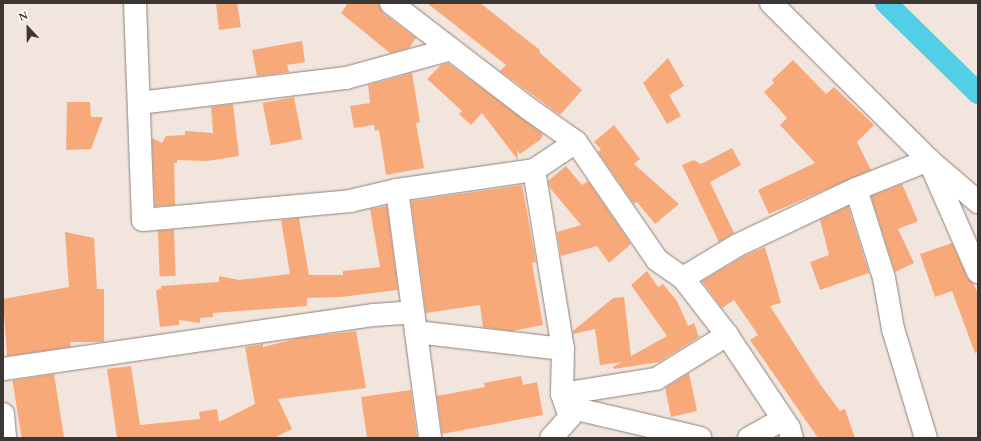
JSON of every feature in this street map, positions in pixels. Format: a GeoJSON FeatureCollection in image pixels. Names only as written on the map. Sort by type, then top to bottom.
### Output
{"type":"FeatureCollection","features":[{"type":"Feature","properties":{"kind":"street"},"geometry":{"type":"LineString","coordinates":[[135,3],[143,220],[350,201],[397,190],[534,170],[576,142]]}},
{"type":"Feature","properties":{"kind":"street"},"geometry":{"type":"LineString","coordinates":[[391,3],[576,142],[658,260],[683,278],[727,334],[787,429],[749,438]]}},
{"type":"Feature","properties":{"kind":"street"},"geometry":{"type":"LineString","coordinates":[[771,3],[929,160],[978,202]]}},
{"type":"Feature","properties":{"kind":"street"},"geometry":{"type":"LineString","coordinates":[[139,104],[346,78],[451,49]]}},
{"type":"Feature","properties":{"kind":"street"},"geometry":{"type":"LineString","coordinates":[[683,278],[738,245],[856,189],[929,160]]}},
{"type":"Feature","properties":{"kind":"street"},"geometry":{"type":"LineString","coordinates":[[929,160],[978,272]]}},
{"type":"Feature","properties":{"kind":"street"},"geometry":{"type":"LineString","coordinates":[[534,170],[563,349],[565,400],[570,417],[551,438]]}},
{"type":"Feature","properties":{"kind":"street"},"geometry":{"type":"LineString","coordinates":[[856,189],[884,278],[893,329],[926,438]]}},
{"type":"Feature","properties":{"kind":"street"},"geometry":{"type":"LineString","coordinates":[[397,190],[430,438]]}},
{"type":"Feature","properties":{"kind":"street"},"geometry":{"type":"LineString","coordinates":[[3,369],[374,315],[563,349]]}},
{"type":"Feature","properties":{"kind":"street"},"geometry":{"type":"LineString","coordinates":[[565,400],[656,378],[727,334]]}},
{"type":"Feature","properties":{"kind":"street"},"geometry":{"type":"LineString","coordinates":[[565,400],[700,438]]}},
{"type":"Feature","properties":{"kind":"street"},"geometry":{"type":"LineString","coordinates":[[3,414],[6,438]]}},
{"type":"Feature","properties":{"kind":"building"},"geometry":{"type":"Polygon","coordinates":[[[216,3],[237,3],[241,27],[219,30],[216,3]]]}},
{"type":"Feature","properties":{"kind":"building"},"geometry":{"type":"Polygon","coordinates":[[[348,3],[379,3],[383,13],[416,38],[409,48],[390,53],[341,13],[348,3]]]}},
{"type":"Feature","properties":{"kind":"building"},"geometry":{"type":"Polygon","coordinates":[[[427,3],[480,3],[540,50],[539,52],[582,90],[560,115],[500,71],[506,65],[427,3]]]}},
{"type":"Feature","properties":{"kind":"building"},"geometry":{"type":"Polygon","coordinates":[[[302,41],[305,62],[287,65],[289,72],[257,76],[252,50],[302,41]]]}},
{"type":"Feature","properties":{"kind":"building"},"geometry":{"type":"Polygon","coordinates":[[[668,58],[684,86],[669,95],[681,116],[667,124],[643,83],[668,58]]]}},
{"type":"Feature","properties":{"kind":"building"},"geometry":{"type":"Polygon","coordinates":[[[793,60],[826,94],[834,87],[874,125],[857,142],[871,170],[769,214],[758,190],[815,163],[780,125],[787,118],[764,92],[774,83],[772,80],[793,60]]]}},
{"type":"Feature","properties":{"kind":"building"},"geometry":{"type":"Polygon","coordinates":[[[448,63],[543,134],[540,140],[520,154],[517,150],[518,160],[482,113],[471,125],[459,114],[462,111],[427,79],[441,65],[448,63]]]}},
{"type":"Feature","properties":{"kind":"building"},"geometry":{"type":"Polygon","coordinates":[[[412,73],[420,122],[416,123],[424,168],[386,175],[379,130],[375,131],[374,125],[354,128],[350,106],[370,103],[368,85],[412,73]]]}},
{"type":"Feature","properties":{"kind":"building"},"geometry":{"type":"Polygon","coordinates":[[[294,97],[302,139],[271,145],[263,103],[294,97]]]}},
{"type":"Feature","properties":{"kind":"building"},"geometry":{"type":"Polygon","coordinates":[[[67,102],[90,102],[91,117],[103,117],[91,149],[66,150],[67,102]]]}},
{"type":"Feature","properties":{"kind":"building"},"geometry":{"type":"Polygon","coordinates":[[[233,104],[239,156],[207,161],[177,160],[177,163],[174,163],[175,205],[155,206],[152,138],[162,143],[166,136],[185,135],[185,131],[213,133],[211,107],[233,104]]]}},
{"type":"Feature","properties":{"kind":"building"},"geometry":{"type":"Polygon","coordinates":[[[614,125],[640,159],[634,164],[679,204],[655,224],[637,202],[634,204],[598,152],[601,149],[594,142],[614,125]]]}},
{"type":"Feature","properties":{"kind":"building"},"geometry":{"type":"Polygon","coordinates":[[[732,148],[741,165],[710,182],[734,233],[719,242],[682,165],[694,160],[701,164],[732,148]]]}},
{"type":"Feature","properties":{"kind":"building"},"geometry":{"type":"Polygon","coordinates":[[[566,166],[582,185],[588,181],[631,244],[609,263],[597,246],[561,256],[557,232],[581,225],[550,188],[548,181],[566,166]]]}},
{"type":"Feature","properties":{"kind":"building"},"geometry":{"type":"Polygon","coordinates":[[[902,184],[918,221],[898,229],[914,263],[895,272],[871,196],[902,184]]]}},
{"type":"Feature","properties":{"kind":"building"},"geometry":{"type":"Polygon","coordinates":[[[522,185],[536,262],[532,263],[543,325],[512,331],[483,327],[480,305],[426,313],[411,201],[522,185]]]}},
{"type":"Feature","properties":{"kind":"building"},"geometry":{"type":"Polygon","coordinates":[[[387,206],[398,290],[341,297],[307,298],[307,306],[213,313],[213,317],[200,318],[200,323],[179,320],[179,325],[160,327],[156,290],[161,289],[161,286],[219,282],[219,276],[239,280],[290,274],[281,220],[299,218],[309,275],[343,275],[343,271],[380,267],[370,209],[387,206]]]}},
{"type":"Feature","properties":{"kind":"building"},"geometry":{"type":"Polygon","coordinates":[[[848,206],[869,273],[820,290],[810,262],[829,255],[820,220],[848,206]]]}},
{"type":"Feature","properties":{"kind":"building"},"geometry":{"type":"Polygon","coordinates":[[[174,230],[176,276],[160,277],[158,231],[174,230]]]}},
{"type":"Feature","properties":{"kind":"building"},"geometry":{"type":"Polygon","coordinates":[[[65,232],[94,238],[97,289],[104,289],[104,342],[70,342],[71,347],[7,356],[3,299],[69,287],[65,232]]]}},
{"type":"Feature","properties":{"kind":"building"},"geometry":{"type":"Polygon","coordinates":[[[952,243],[967,277],[973,283],[978,294],[978,352],[975,353],[952,291],[935,297],[920,254],[952,243]]]}},
{"type":"Feature","properties":{"kind":"building"},"geometry":{"type":"Polygon","coordinates":[[[765,247],[781,303],[770,306],[820,384],[840,411],[845,409],[855,438],[818,438],[750,340],[758,335],[734,300],[722,308],[702,281],[744,256],[765,247]]]}},
{"type":"Feature","properties":{"kind":"building"},"geometry":{"type":"Polygon","coordinates":[[[647,271],[658,287],[663,284],[677,301],[688,326],[694,323],[699,337],[659,362],[614,369],[613,367],[622,362],[600,365],[595,329],[573,334],[573,331],[613,298],[624,297],[631,356],[667,336],[631,285],[647,271]]]}},
{"type":"Feature","properties":{"kind":"building"},"geometry":{"type":"Polygon","coordinates":[[[356,331],[366,388],[278,399],[292,429],[274,438],[117,438],[107,369],[131,366],[140,425],[200,419],[199,412],[217,409],[219,422],[255,404],[245,347],[263,344],[263,347],[299,338],[356,331]]]}},
{"type":"Feature","properties":{"kind":"building"},"geometry":{"type":"Polygon","coordinates":[[[689,373],[697,411],[671,417],[665,388],[689,373]]]}},
{"type":"Feature","properties":{"kind":"building"},"geometry":{"type":"Polygon","coordinates":[[[54,374],[64,438],[22,438],[13,381],[54,374]]]}},
{"type":"Feature","properties":{"kind":"building"},"geometry":{"type":"Polygon","coordinates":[[[521,376],[523,385],[537,382],[543,415],[442,434],[437,396],[485,387],[484,383],[521,376]]]}},
{"type":"Feature","properties":{"kind":"building"},"geometry":{"type":"Polygon","coordinates":[[[411,390],[417,438],[367,438],[361,397],[411,390]]]}},
{"type":"Feature","properties":{"kind":"waterway"},"geometry":{"type":"LineString","coordinates":[[886,3],[978,93]]}}]}
